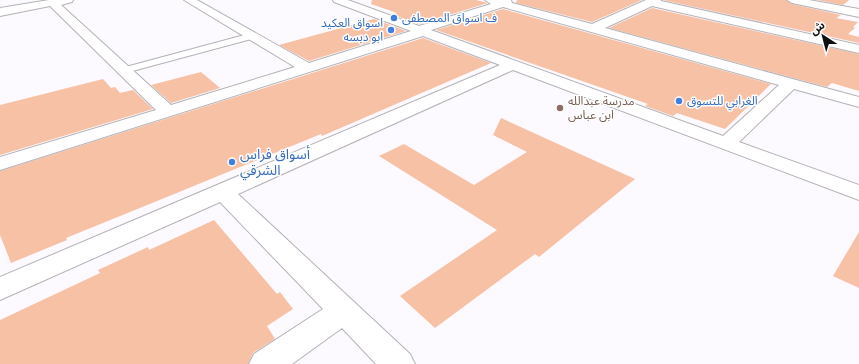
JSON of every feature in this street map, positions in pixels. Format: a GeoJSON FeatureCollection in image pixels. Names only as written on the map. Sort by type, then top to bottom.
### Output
{"type":"FeatureCollection","features":[{"type":"Feature","properties":{"kind":"street"},"geometry":{"type":"LineString","coordinates":[[0,12],[68,0]]}},
{"type":"Feature","properties":{"kind":"street"},"geometry":{"type":"LineString","coordinates":[[189,0],[307,68]]}},
{"type":"Feature","properties":{"kind":"street"},"geometry":{"type":"LineString","coordinates":[[338,0],[859,193]]}},
{"type":"Feature","properties":{"kind":"street"},"geometry":{"type":"LineString","coordinates":[[0,164],[421,31],[502,1],[592,29],[859,102]]}},
{"type":"Feature","properties":{"kind":"street"},"geometry":{"type":"LineString","coordinates":[[592,29],[653,1],[859,49]]}},
{"type":"Feature","properties":{"kind":"street"},"geometry":{"type":"LineString","coordinates":[[53,3],[167,111]]}},
{"type":"Feature","properties":{"kind":"street"},"geometry":{"type":"LineString","coordinates":[[794,4],[859,13]]}},
{"type":"Feature","properties":{"kind":"street"},"geometry":{"type":"LineString","coordinates":[[764,27],[776,19]]}},
{"type":"Feature","properties":{"kind":"street"},"geometry":{"type":"LineString","coordinates":[[2,282],[223,192],[512,65]]}},
{"type":"Feature","properties":{"kind":"street"},"geometry":{"type":"LineString","coordinates":[[726,144],[791,83]]}},
{"type":"Feature","properties":{"kind":"street"},"geometry":{"type":"LineString","coordinates":[[223,192],[398,364]]}},
{"type":"Feature","properties":{"kind":"street"},"geometry":{"type":"LineString","coordinates":[[266,364],[344,311]]}},
{"type":"Feature","properties":{"kind":"lane"},"geometry":{"type":"LineString","coordinates":[[125,70],[252,36]]}},
{"type":"Feature","properties":{"kind":"building"},"geometry":{"type":"Polygon","coordinates":[[[372,0],[476,0],[488,3],[419,24],[391,14],[397,13],[371,4],[372,0]]]}},
{"type":"Feature","properties":{"kind":"building"},"geometry":{"type":"Polygon","coordinates":[[[517,0],[642,0],[592,22],[516,3],[517,0]]]}},
{"type":"Feature","properties":{"kind":"building"},"geometry":{"type":"Polygon","coordinates":[[[663,0],[786,0],[792,4],[841,15],[836,18],[858,22],[853,27],[855,28],[848,34],[859,37],[859,43],[663,0]]]}},
{"type":"Feature","properties":{"kind":"building"},"geometry":{"type":"Polygon","coordinates":[[[817,0],[849,0],[843,5],[817,0]]]}},
{"type":"Feature","properties":{"kind":"building"},"geometry":{"type":"Polygon","coordinates":[[[652,8],[859,54],[859,91],[832,83],[827,87],[609,28],[652,8]]]}},
{"type":"Feature","properties":{"kind":"building"},"geometry":{"type":"Polygon","coordinates":[[[503,9],[771,84],[725,129],[677,113],[673,116],[645,106],[648,104],[436,30],[503,9]]]}},
{"type":"Feature","properties":{"kind":"building"},"geometry":{"type":"Polygon","coordinates":[[[374,19],[406,31],[309,61],[279,45],[374,19]]]}},
{"type":"Feature","properties":{"kind":"building"},"geometry":{"type":"Polygon","coordinates":[[[423,38],[491,63],[322,136],[321,134],[66,238],[67,240],[11,263],[0,235],[0,171],[423,38]]]}},
{"type":"Feature","properties":{"kind":"building"},"geometry":{"type":"Polygon","coordinates":[[[201,72],[220,88],[171,103],[151,85],[201,72]]]}},
{"type":"Feature","properties":{"kind":"building"},"geometry":{"type":"Polygon","coordinates":[[[103,79],[111,88],[115,87],[120,93],[133,90],[153,109],[0,155],[0,105],[103,79]]]}},
{"type":"Feature","properties":{"kind":"building"},"geometry":{"type":"Polygon","coordinates":[[[501,118],[635,179],[539,257],[535,254],[435,328],[400,296],[497,230],[379,156],[404,144],[474,185],[527,152],[493,135],[501,118]]]}},
{"type":"Feature","properties":{"kind":"building"},"geometry":{"type":"Polygon","coordinates":[[[214,220],[277,294],[280,292],[293,309],[267,326],[275,339],[253,353],[248,364],[0,364],[0,320],[100,273],[98,270],[148,247],[149,250],[214,220]]]}},
{"type":"Feature","properties":{"kind":"building"},"geometry":{"type":"Polygon","coordinates":[[[859,232],[859,288],[833,276],[859,232]]]}},
{"type":"Feature","properties":{"kind":"place","name":"ف اسواق المصطفى"},"geometry":{"type":"Point","coordinates":[394,18]}},
{"type":"Feature","properties":{"kind":"place","name":"اسواق العكيد ابو دبسه"},"geometry":{"type":"Point","coordinates":[391,30]}},
{"type":"Feature","properties":{"kind":"place","name":"الغرابي للتسوق"},"geometry":{"type":"Point","coordinates":[679,101]}},
{"type":"Feature","properties":{"kind":"place","name":"مدرسة عبدالله ابن عباس"},"geometry":{"type":"Point","coordinates":[560,108]}},
{"type":"Feature","properties":{"kind":"place","name":"أسواق فراس الشرقي"},"geometry":{"type":"Point","coordinates":[232,162]}}]}
